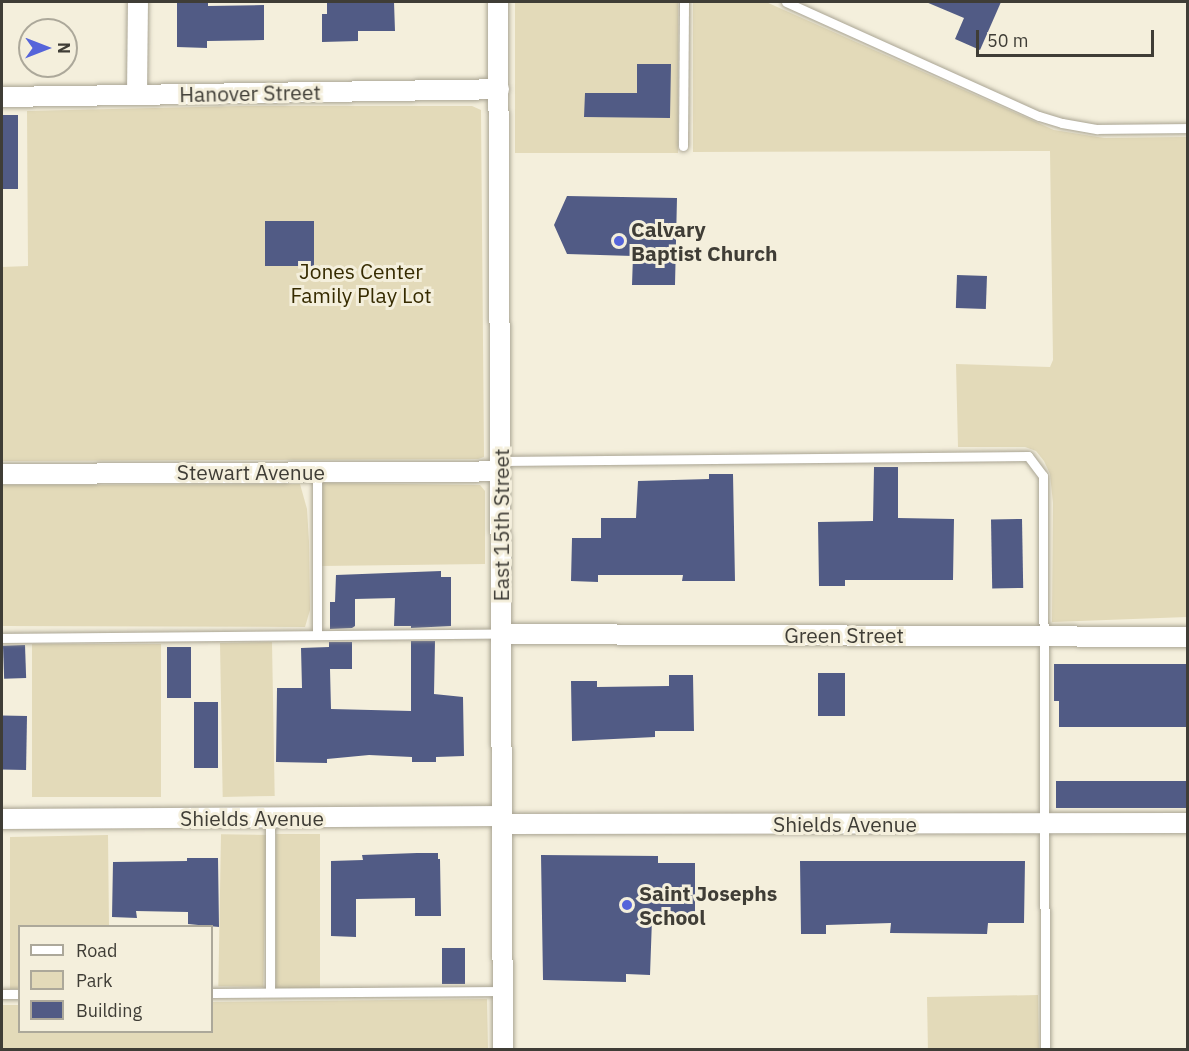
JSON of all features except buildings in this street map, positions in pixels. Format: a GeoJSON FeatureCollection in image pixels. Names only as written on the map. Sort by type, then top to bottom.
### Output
{"type":"FeatureCollection","features":[{"type":"Feature","properties":{"kind":"street"},"geometry":{"type":"LineString","coordinates":[[137,95],[138,2]]}},
{"type":"Feature","properties":{"kind":"street","name":"East 15th Street"},"geometry":{"type":"LineString","coordinates":[[498,2],[503,1050]]}},
{"type":"Feature","properties":{"kind":"street","name":"Hanover Street"},"geometry":{"type":"LineString","coordinates":[[2,97],[499,89]]}},
{"type":"Feature","properties":{"kind":"street","name":"Stewart Avenue"},"geometry":{"type":"LineString","coordinates":[[2,474],[317,472],[500,466]]}},
{"type":"Feature","properties":{"kind":"street","name":"Green Street"},"geometry":{"type":"LineString","coordinates":[[501,634],[1188,637]]}},
{"type":"Feature","properties":{"kind":"street","name":"Shields Avenue"},"geometry":{"type":"LineString","coordinates":[[2,819],[270,818],[1188,824]]}},
{"type":"Feature","properties":{"kind":"lane"},"geometry":{"type":"LineString","coordinates":[[683,146],[684,2]]}},
{"type":"Feature","properties":{"kind":"lane"},"geometry":{"type":"LineString","coordinates":[[786,2],[1040,116],[1062,123],[1097,129],[1188,128]]}},
{"type":"Feature","properties":{"kind":"lane"},"geometry":{"type":"LineString","coordinates":[[500,466],[1028,456],[1043,476],[1045,1050]]}},
{"type":"Feature","properties":{"kind":"lane"},"geometry":{"type":"LineString","coordinates":[[317,472],[317,635]]}},
{"type":"Feature","properties":{"kind":"lane"},"geometry":{"type":"LineString","coordinates":[[2,638],[501,634]]}},
{"type":"Feature","properties":{"kind":"lane"},"geometry":{"type":"LineString","coordinates":[[270,818],[270,992]]}},
{"type":"Feature","properties":{"kind":"lane"},"geometry":{"type":"LineString","coordinates":[[213,993],[503,991]]}},
{"type":"Feature","properties":{"kind":"lane"},"geometry":{"type":"LineString","coordinates":[[2,994],[18,994]]}},
{"type":"Feature","properties":{"kind":"green space"},"geometry":{"type":"Polygon","coordinates":[[[515,2],[678,2],[678,153],[515,153],[515,2]]]}},
{"type":"Feature","properties":{"kind":"green space"},"geometry":{"type":"Polygon","coordinates":[[[693,2],[766,2],[1054,130],[1104,138],[1187,137],[1187,617],[1052,622],[1053,503],[1050,474],[1044,461],[1036,451],[1025,447],[958,447],[956,364],[1050,367],[1053,360],[1050,151],[693,152],[693,2]]]}},
{"type":"Feature","properties":{"kind":"green space","name":"Jones Center Family Play Lot"},"geometry":{"type":"Polygon","coordinates":[[[241,106],[472,106],[481,110],[484,457],[478,459],[2,461],[2,267],[28,266],[27,111],[241,106]]]}},
{"type":"Feature","properties":{"kind":"green space"},"geometry":{"type":"Polygon","coordinates":[[[323,483],[480,485],[485,491],[485,564],[321,566],[323,483]]]}},
{"type":"Feature","properties":{"kind":"green space"},"geometry":{"type":"Polygon","coordinates":[[[300,484],[307,509],[309,542],[310,610],[305,627],[2,626],[2,485],[300,484]]]}},
{"type":"Feature","properties":{"kind":"green space"},"geometry":{"type":"Polygon","coordinates":[[[272,642],[275,796],[223,797],[220,643],[272,642]]]}},
{"type":"Feature","properties":{"kind":"green space"},"geometry":{"type":"Polygon","coordinates":[[[32,644],[161,644],[161,797],[32,797],[32,644]]]}},
{"type":"Feature","properties":{"kind":"green space"},"geometry":{"type":"Polygon","coordinates":[[[221,834],[266,835],[263,987],[218,986],[221,834]]]}},
{"type":"Feature","properties":{"kind":"green space"},"geometry":{"type":"Polygon","coordinates":[[[276,834],[320,834],[320,989],[276,989],[276,834]]]}},
{"type":"Feature","properties":{"kind":"green space"},"geometry":{"type":"Polygon","coordinates":[[[108,835],[109,925],[18,925],[18,989],[10,989],[10,837],[108,835]]]}},
{"type":"Feature","properties":{"kind":"green space"},"geometry":{"type":"Polygon","coordinates":[[[1038,995],[1039,1049],[928,1050],[927,997],[1038,995]]]}},
{"type":"Feature","properties":{"kind":"green space"},"geometry":{"type":"Polygon","coordinates":[[[487,999],[488,1049],[2,1049],[2,1005],[18,1005],[18,1033],[213,1033],[213,1002],[487,999]]]}},
{"type":"Feature","properties":{"kind":"place","name":"Calvary Baptist Church"},"geometry":{"type":"Point","coordinates":[619,241]}},
{"type":"Feature","properties":{"kind":"place","name":"Saint Josephs School"},"geometry":{"type":"Point","coordinates":[627,905]}}]}
